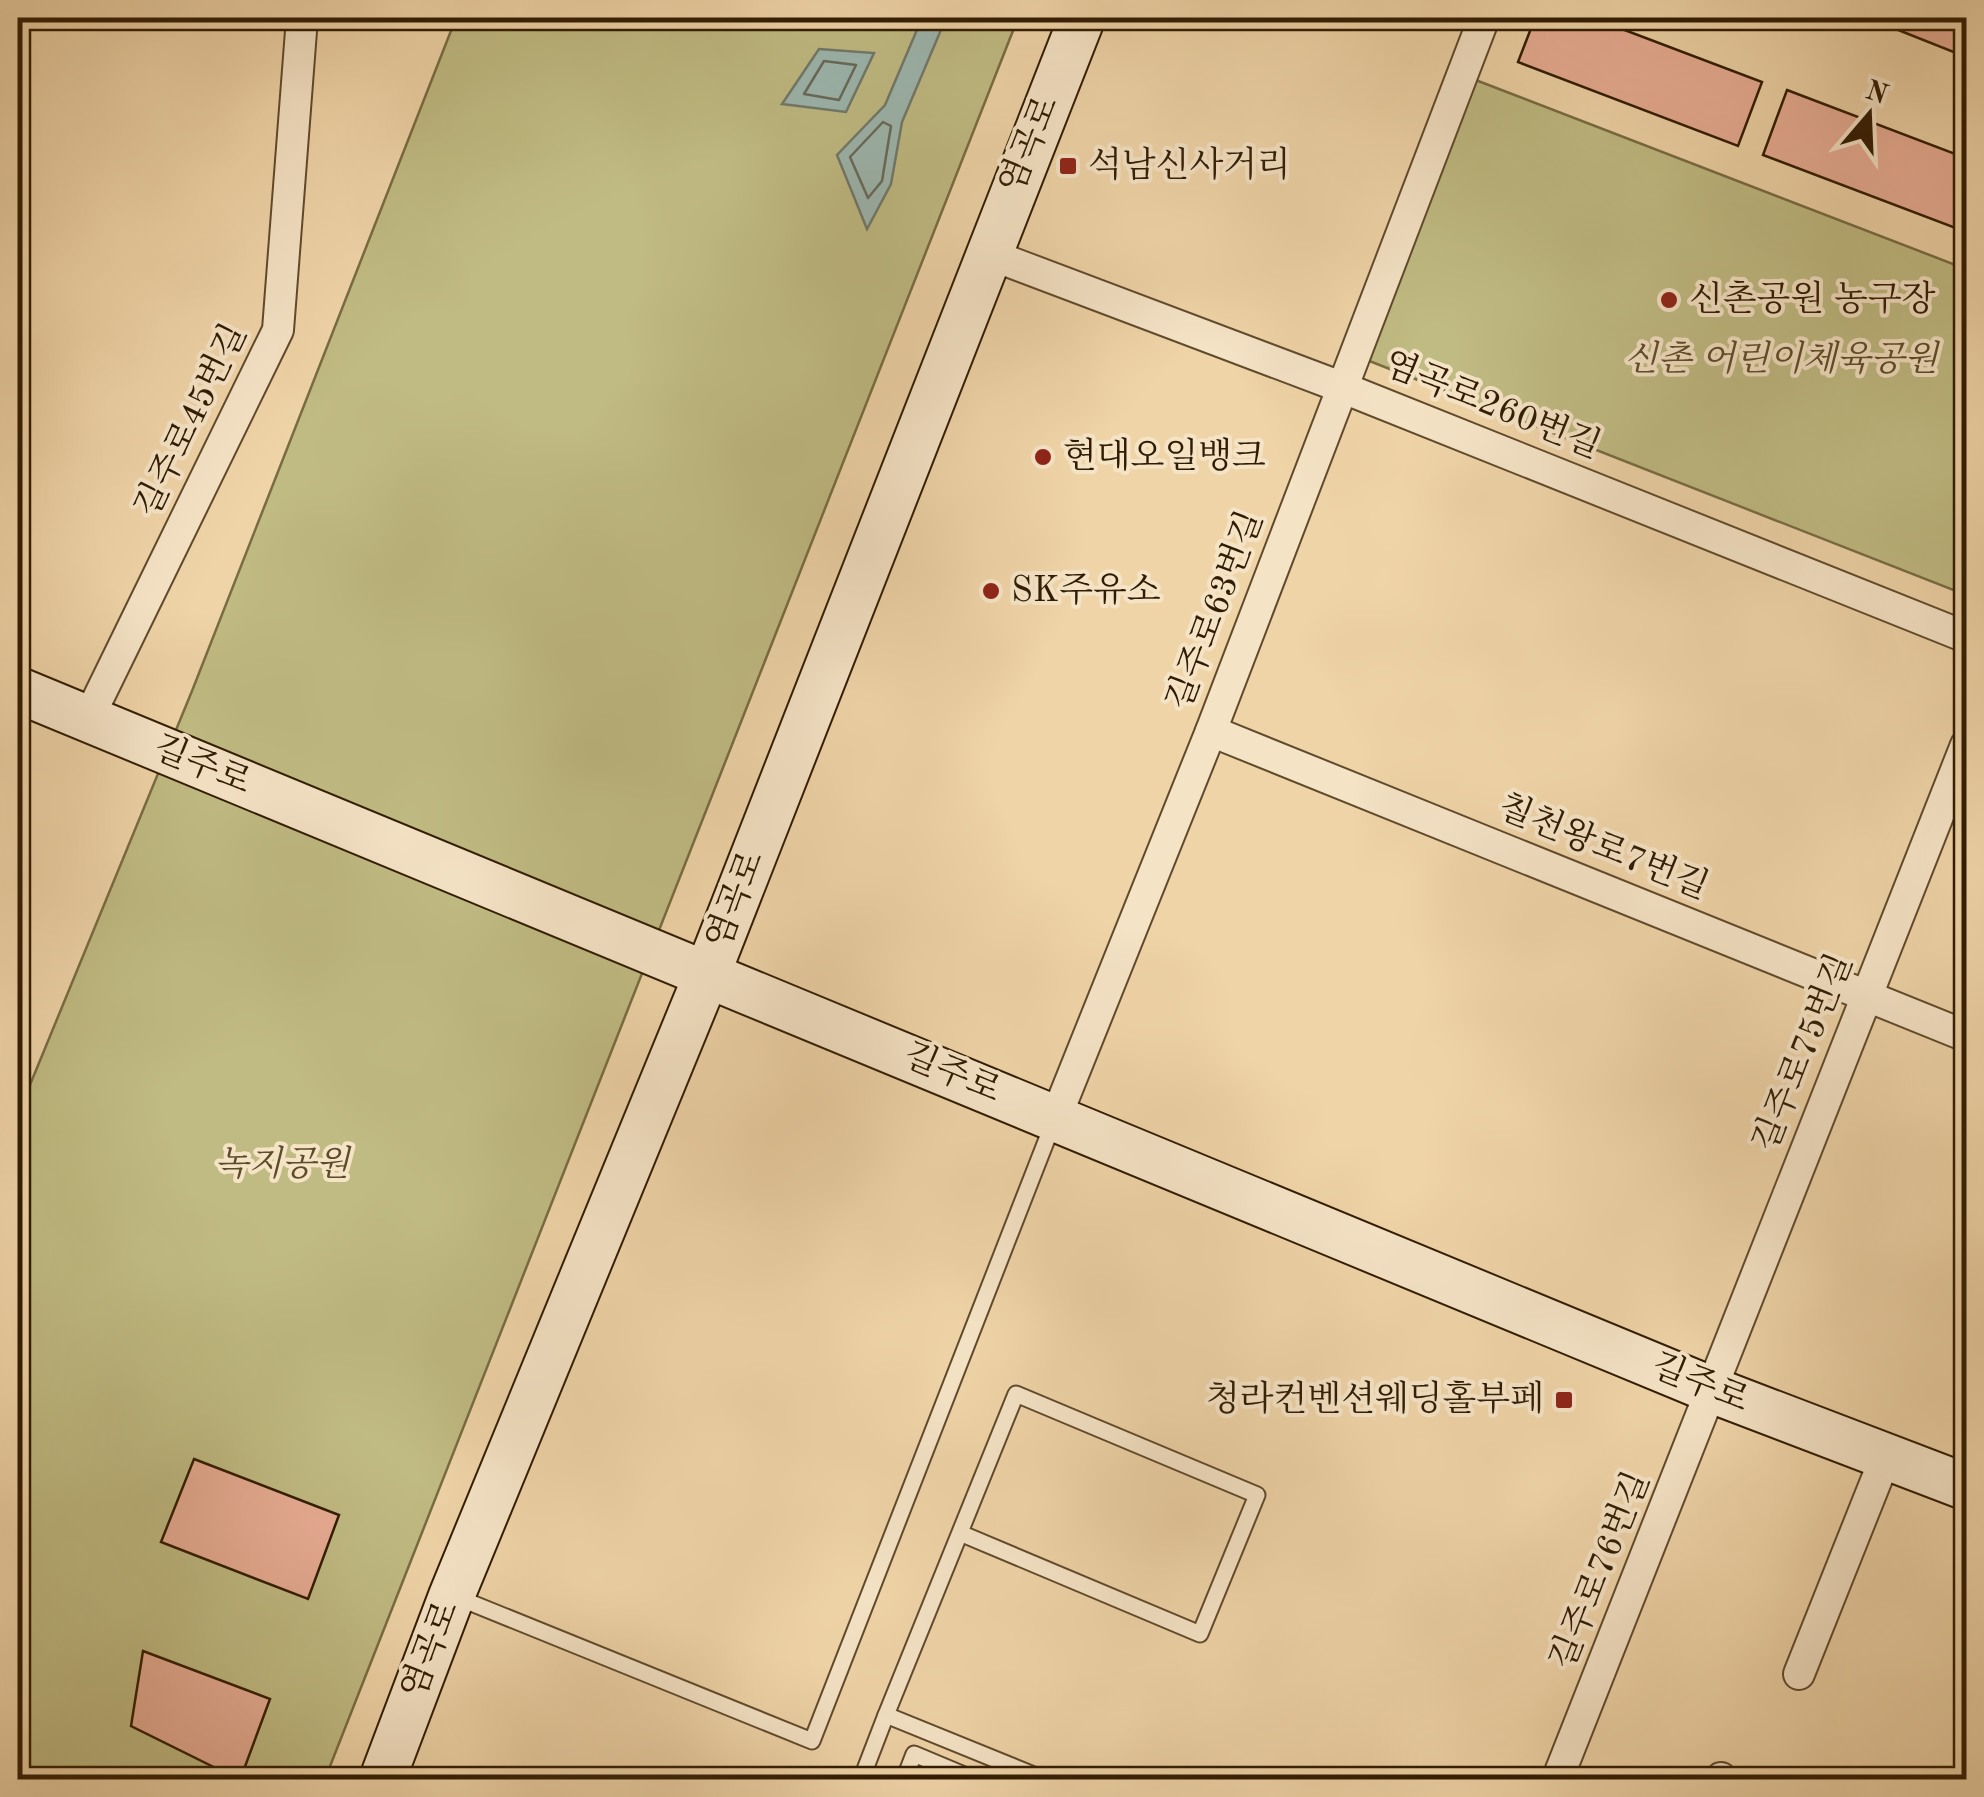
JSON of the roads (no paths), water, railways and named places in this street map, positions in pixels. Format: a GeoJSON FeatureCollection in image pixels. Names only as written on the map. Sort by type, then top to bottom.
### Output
{"type":"FeatureCollection","features":[{"type":"Feature","properties":{"kind":"main road","name":"염곡로"},"geometry":{"type":"LineString","coordinates":[[382,1780],[452,1595],[708,972],[986,253],[1082,18]]}},
{"type":"Feature","properties":{"kind":"main road","name":"길주로"},"geometry":{"type":"LineString","coordinates":[[18,690],[1712,1390],[1966,1487]]}},
{"type":"Feature","properties":{"kind":"street","name":"길주로45번길"},"geometry":{"type":"LineString","coordinates":[[88,719],[278,330],[302,18]]}},
{"type":"Feature","properties":{"kind":"street","name":"길주로63번길"},"geometry":{"type":"LineString","coordinates":[[1056,1117],[1210,731],[1484,18]]}},
{"type":"Feature","properties":{"kind":"street","name":"염곡로260번길"},"geometry":{"type":"LineString","coordinates":[[986,253],[1342,387],[1966,637]]}},
{"type":"Feature","properties":{"kind":"street","name":"칠천왕로7번길"},"geometry":{"type":"LineString","coordinates":[[1210,731],[1966,1036]]}},
{"type":"Feature","properties":{"kind":"street","name":"길주로75번길"},"geometry":{"type":"LineString","coordinates":[[1712,1390],[1966,745]]}},
{"type":"Feature","properties":{"kind":"street","name":"길주로76번길"},"geometry":{"type":"LineString","coordinates":[[1557,1780],[1712,1390]]}},
{"type":"Feature","properties":{"kind":"street"},"geometry":{"type":"LineString","coordinates":[[1799,1674],[1886,1456]]}},
{"type":"Feature","properties":{"kind":"lane"},"geometry":{"type":"LineString","coordinates":[[452,1595],[812,1741],[1056,1117]]}},
{"type":"Feature","properties":{"kind":"lane"},"geometry":{"type":"LineString","coordinates":[[861,1780],[960,1533],[1200,1634],[1257,1495],[1016,1394],[886,1715]]}},
{"type":"Feature","properties":{"kind":"lane"},"geometry":{"type":"LineString","coordinates":[[886,1715],[1046,1780]]}},
{"type":"Feature","properties":{"kind":"lane"},"geometry":{"type":"LineString","coordinates":[[904,1780],[914,1754],[976,1780]]}},
{"type":"Feature","properties":{"kind":"water"},"geometry":{"type":"Polygon","coordinates":[[[922,18],[946,18],[902,122],[891,184],[867,229],[837,155],[885,105],[922,18]]]}},
{"type":"Feature","properties":{"kind":"water"},"geometry":{"type":"Polygon","coordinates":[[[819,49],[874,53],[846,112],[782,104],[819,49]]]}},
{"type":"Feature","properties":{"kind":"place","name":"석남신사거리"},"geometry":{"type":"Point","coordinates":[1068,166]}},
{"type":"Feature","properties":{"kind":"place","name":"신촌공원 농구장"},"geometry":{"type":"Point","coordinates":[1669,300]}},
{"type":"Feature","properties":{"kind":"place","name":"현대오일뱅크"},"geometry":{"type":"Point","coordinates":[1043,457]}},
{"type":"Feature","properties":{"kind":"place","name":"SK주유소"},"geometry":{"type":"Point","coordinates":[991,591]}},
{"type":"Feature","properties":{"kind":"place","name":"청라컨벤션웨딩홀부페"},"geometry":{"type":"Point","coordinates":[1564,1400]}},
{"type":"Feature","properties":{"kind":"park label","name":"신촌 어린이체육공원"},"geometry":{"type":"Point","coordinates":[1781,360]}},
{"type":"Feature","properties":{"kind":"park label","name":"녹지공원"},"geometry":{"type":"Point","coordinates":[282,1165]}}]}
